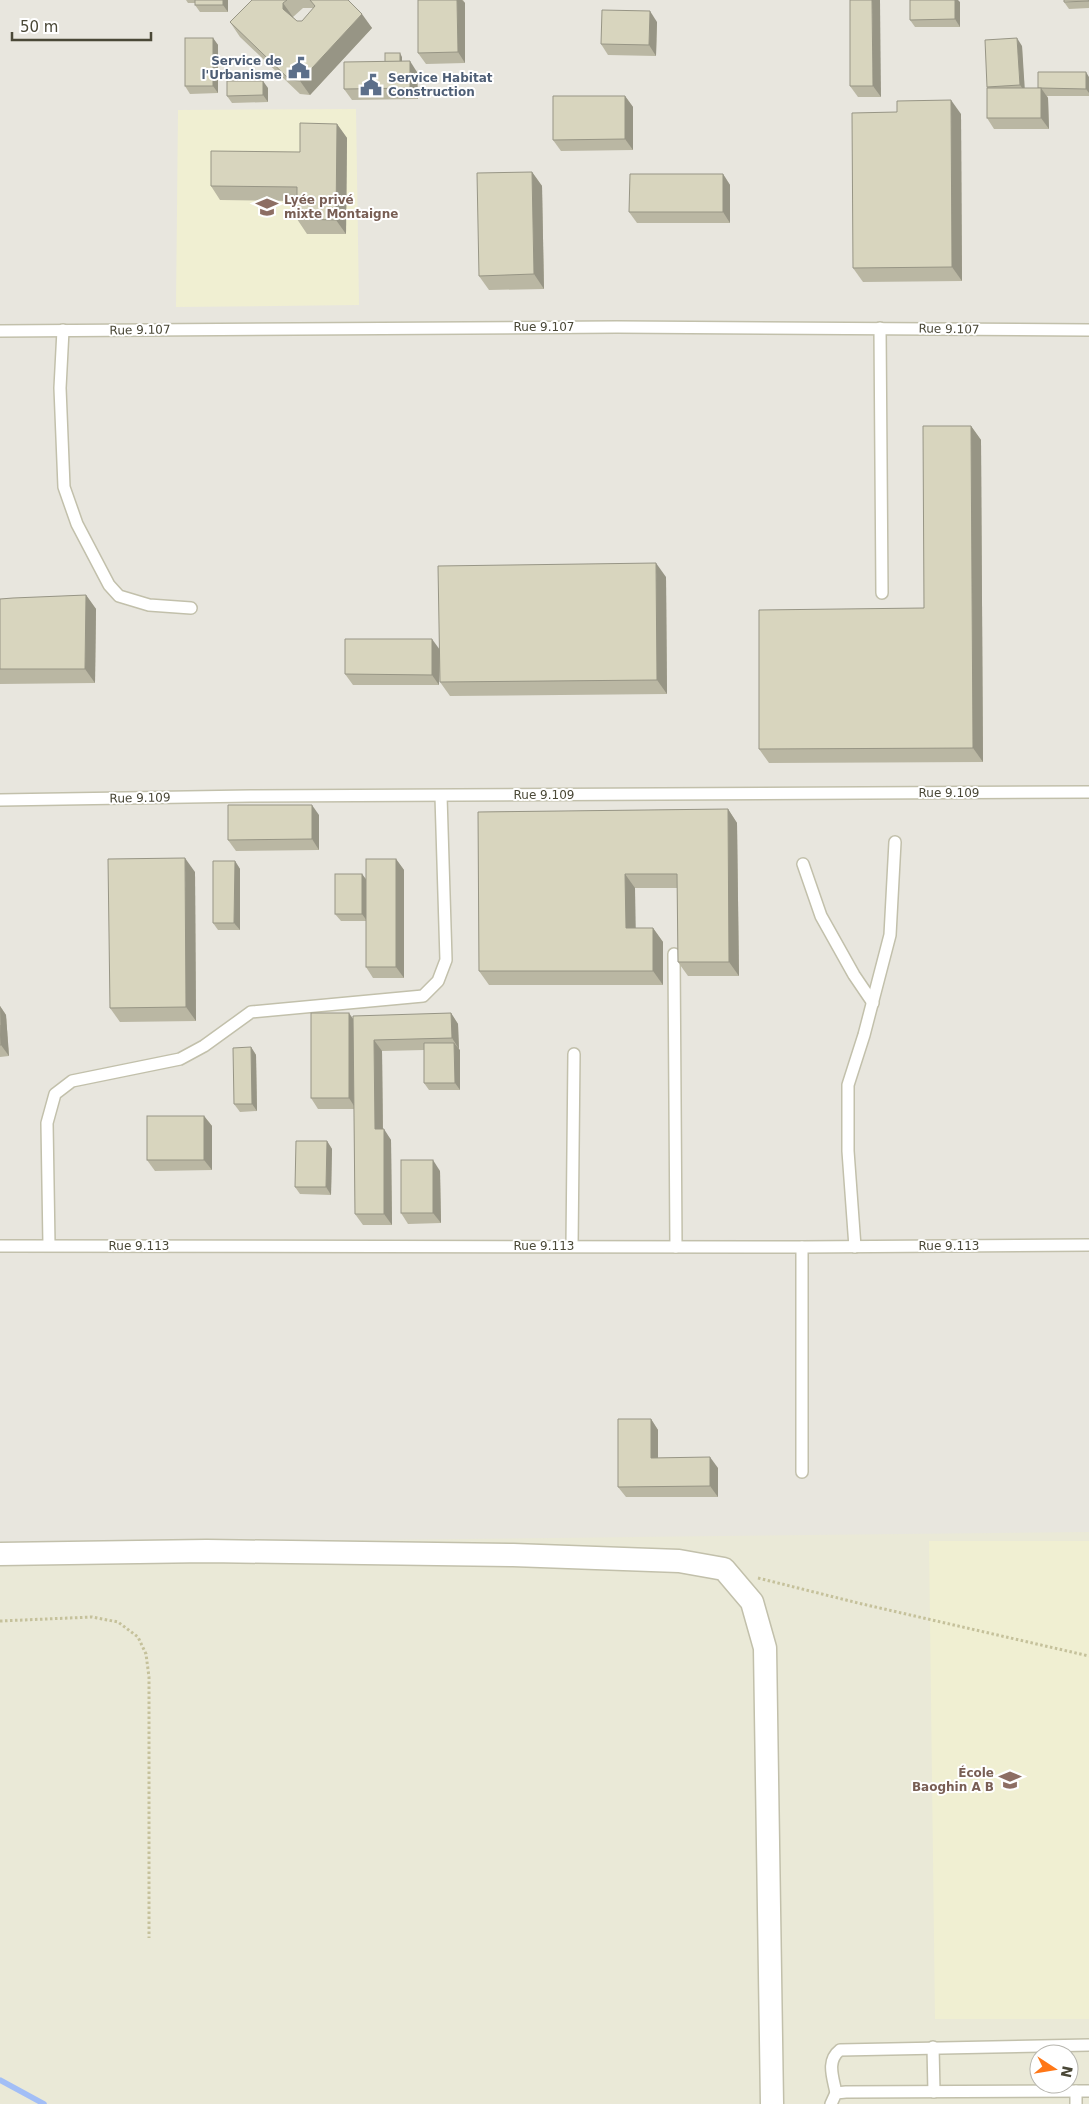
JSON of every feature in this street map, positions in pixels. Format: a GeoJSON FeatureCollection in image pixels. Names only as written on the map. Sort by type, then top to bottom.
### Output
{"type":"FeatureCollection","features":[{"type":"Feature","properties":{"kind":"street"},"geometry":{"type":"LineString","coordinates":[[0,1554],[207,1551],[513,1555],[679,1560],[724,1569],[752,1602],[765,1648],[772,2104]]}},
{"type":"Feature","properties":{"kind":"lane","name":"Rue 9.107"},"geometry":{"type":"LineString","coordinates":[[0,331],[398,327],[1089,330]]}},
{"type":"Feature","properties":{"kind":"lane"},"geometry":{"type":"LineString","coordinates":[[880,328],[882,593]]}},
{"type":"Feature","properties":{"kind":"lane"},"geometry":{"type":"LineString","coordinates":[[64,330],[60,388],[64,487],[77,524],[109,584],[119,596],[149,605],[191,608]]}},
{"type":"Feature","properties":{"kind":"lane","name":"Rue 9.109"},"geometry":{"type":"LineString","coordinates":[[0,800],[250,796],[1089,792]]}},
{"type":"Feature","properties":{"kind":"lane"},"geometry":{"type":"LineString","coordinates":[[48,1245],[46,1123],[55,1094],[72,1081],[180,1059],[204,1046],[251,1012],[424,996],[438,981],[446,960],[441,796]]}},
{"type":"Feature","properties":{"kind":"lane"},"geometry":{"type":"LineString","coordinates":[[855,1246],[848,1151],[848,1086],[873,1003],[890,936],[896,842]]}},
{"type":"Feature","properties":{"kind":"lane"},"geometry":{"type":"LineString","coordinates":[[803,864],[821,916],[854,975],[873,1003]]}},
{"type":"Feature","properties":{"kind":"lane"},"geometry":{"type":"LineString","coordinates":[[674,954],[676,1247]]}},
{"type":"Feature","properties":{"kind":"lane"},"geometry":{"type":"LineString","coordinates":[[572,1246],[574,1054]]}},
{"type":"Feature","properties":{"kind":"lane","name":"Rue 9.113"},"geometry":{"type":"LineString","coordinates":[[0,1246],[802,1247],[1089,1245]]}},
{"type":"Feature","properties":{"kind":"lane"},"geometry":{"type":"LineString","coordinates":[[802,1247],[802,1472]]}},
{"type":"Feature","properties":{"kind":"lane"},"geometry":{"type":"LineString","coordinates":[[1029,2091],[934,2092],[833,2099],[831,2064],[833,2056],[840,2050],[1089,2046]]}},
{"type":"Feature","properties":{"kind":"lane"},"geometry":{"type":"LineString","coordinates":[[933,2048],[934,2092]]}},
{"type":"Feature","properties":{"kind":"path"},"geometry":{"type":"LineString","coordinates":[[724,1569],[858,1603],[1089,1656]]}},
{"type":"Feature","properties":{"kind":"path"},"geometry":{"type":"LineString","coordinates":[[0,1621],[92,1617],[118,1622],[138,1638],[146,1654],[149,1677],[149,1938]]}},
{"type":"Feature","properties":{"kind":"shaded area"},"geometry":{"type":"Polygon","coordinates":[[[0,0],[1089,0],[1089,2104],[0,2104],[0,0]]]}},
{"type":"Feature","properties":{"kind":"shaded area"},"geometry":{"type":"Polygon","coordinates":[[[0,0],[1089,0],[1089,1532],[0,1544],[0,0]]]}},
{"type":"Feature","properties":{"kind":"shaded area","name":"Lyée privé mixte Montaigne"},"geometry":{"type":"Polygon","coordinates":[[[356,109],[359,305],[176,307],[178,110],[356,109]]]}},
{"type":"Feature","properties":{"kind":"shaded area","name":"École Baoghin A B"},"geometry":{"type":"Polygon","coordinates":[[[929,1541],[1089,1541],[1089,2019],[935,2019],[929,1541]]]}},
{"type":"Feature","properties":{"kind":"building"},"geometry":{"type":"Polygon","coordinates":[[[195,0],[223,0],[223,5],[195,5],[195,0]]]}},
{"type":"Feature","properties":{"kind":"building"},"geometry":{"type":"Polygon","coordinates":[[[252,0],[287,0],[283,3],[283,9],[297,21],[302,21],[315,6],[310,0],[348,0],[362,14],[300,81],[290,80],[230,22],[252,0]]]}},
{"type":"Feature","properties":{"kind":"building"},"geometry":{"type":"Polygon","coordinates":[[[418,0],[457,0],[458,52],[418,53],[418,0]]]}},
{"type":"Feature","properties":{"kind":"building"},"geometry":{"type":"Polygon","coordinates":[[[850,0],[872,0],[873,86],[850,86],[850,0]]]}},
{"type":"Feature","properties":{"kind":"building"},"geometry":{"type":"Polygon","coordinates":[[[910,0],[955,0],[955,19],[910,20],[910,0]]]}},
{"type":"Feature","properties":{"kind":"building"},"geometry":{"type":"Polygon","coordinates":[[[1064,0],[1089,0],[1089,1],[1064,2],[1064,0]]]}},
{"type":"Feature","properties":{"kind":"building"},"geometry":{"type":"Polygon","coordinates":[[[602,10],[650,11],[649,45],[601,44],[602,10]]]}},
{"type":"Feature","properties":{"kind":"building"},"geometry":{"type":"Polygon","coordinates":[[[185,38],[213,38],[213,86],[185,86],[185,38]]]}},
{"type":"Feature","properties":{"kind":"building"},"geometry":{"type":"Polygon","coordinates":[[[1017,38],[1020,85],[987,87],[985,40],[1017,38]]]}},
{"type":"Feature","properties":{"kind":"building"},"geometry":{"type":"Polygon","coordinates":[[[385,53],[400,53],[400,62],[385,62],[385,53]]]}},
{"type":"Feature","properties":{"kind":"building"},"geometry":{"type":"Polygon","coordinates":[[[410,61],[410,88],[344,89],[344,62],[410,61]]]}},
{"type":"Feature","properties":{"kind":"building"},"geometry":{"type":"Polygon","coordinates":[[[1038,72],[1086,72],[1086,89],[1038,88],[1038,72]]]}},
{"type":"Feature","properties":{"kind":"building"},"geometry":{"type":"Polygon","coordinates":[[[227,81],[263,81],[263,95],[227,96],[227,81]]]}},
{"type":"Feature","properties":{"kind":"building"},"geometry":{"type":"Polygon","coordinates":[[[987,88],[1041,88],[1041,118],[987,118],[987,88]]]}},
{"type":"Feature","properties":{"kind":"building"},"geometry":{"type":"Polygon","coordinates":[[[553,96],[625,96],[625,139],[553,140],[553,96]]]}},
{"type":"Feature","properties":{"kind":"building"},"geometry":{"type":"Polygon","coordinates":[[[951,100],[952,267],[853,268],[852,113],[897,112],[897,101],[951,100]]]}},
{"type":"Feature","properties":{"kind":"building"},"geometry":{"type":"Polygon","coordinates":[[[300,123],[337,124],[336,220],[297,219],[297,187],[211,186],[211,151],[300,152],[300,123]]]}},
{"type":"Feature","properties":{"kind":"building"},"geometry":{"type":"Polygon","coordinates":[[[532,172],[534,274],[479,276],[477,173],[532,172]]]}},
{"type":"Feature","properties":{"kind":"building"},"geometry":{"type":"Polygon","coordinates":[[[630,174],[723,174],[723,212],[629,212],[630,174]]]}},
{"type":"Feature","properties":{"kind":"building"},"geometry":{"type":"Polygon","coordinates":[[[923,426],[971,426],[973,748],[759,749],[759,610],[924,608],[923,426]]]}},
{"type":"Feature","properties":{"kind":"building"},"geometry":{"type":"Polygon","coordinates":[[[656,563],[657,680],[440,682],[438,566],[656,563]]]}},
{"type":"Feature","properties":{"kind":"building"},"geometry":{"type":"Polygon","coordinates":[[[86,595],[85,669],[0,669],[0,599],[86,595]]]}},
{"type":"Feature","properties":{"kind":"building"},"geometry":{"type":"Polygon","coordinates":[[[345,639],[432,639],[432,675],[345,674],[345,639]]]}},
{"type":"Feature","properties":{"kind":"building"},"geometry":{"type":"Polygon","coordinates":[[[228,805],[312,805],[312,839],[228,840],[228,805]]]}},
{"type":"Feature","properties":{"kind":"building"},"geometry":{"type":"Polygon","coordinates":[[[728,809],[729,962],[678,962],[677,874],[625,874],[626,928],[653,928],[653,971],[479,971],[478,812],[728,809]]]}},
{"type":"Feature","properties":{"kind":"building"},"geometry":{"type":"Polygon","coordinates":[[[185,858],[186,1007],[110,1008],[108,859],[185,858]]]}},
{"type":"Feature","properties":{"kind":"building"},"geometry":{"type":"Polygon","coordinates":[[[366,859],[396,859],[396,967],[366,967],[366,859]]]}},
{"type":"Feature","properties":{"kind":"building"},"geometry":{"type":"Polygon","coordinates":[[[213,861],[235,861],[234,923],[213,923],[213,861]]]}},
{"type":"Feature","properties":{"kind":"building"},"geometry":{"type":"Polygon","coordinates":[[[335,874],[362,874],[362,914],[335,914],[335,874]]]}},
{"type":"Feature","properties":{"kind":"building"},"geometry":{"type":"Polygon","coordinates":[[[311,1013],[349,1013],[349,1098],[311,1098],[311,1013]]]}},
{"type":"Feature","properties":{"kind":"building"},"geometry":{"type":"Polygon","coordinates":[[[451,1013],[452,1038],[374,1040],[375,1129],[384,1129],[384,1214],[355,1214],[353,1016],[451,1013]]]}},
{"type":"Feature","properties":{"kind":"building"},"geometry":{"type":"Polygon","coordinates":[[[424,1043],[454,1043],[455,1083],[424,1083],[424,1043]]]}},
{"type":"Feature","properties":{"kind":"building"},"geometry":{"type":"Polygon","coordinates":[[[251,1047],[252,1104],[234,1104],[233,1048],[251,1047]]]}},
{"type":"Feature","properties":{"kind":"building"},"geometry":{"type":"Polygon","coordinates":[[[147,1116],[204,1116],[204,1160],[147,1160],[147,1116]]]}},
{"type":"Feature","properties":{"kind":"building"},"geometry":{"type":"Polygon","coordinates":[[[296,1141],[327,1141],[326,1187],[295,1187],[296,1141]]]}},
{"type":"Feature","properties":{"kind":"building"},"geometry":{"type":"Polygon","coordinates":[[[401,1160],[433,1160],[433,1213],[401,1213],[401,1160]]]}},
{"type":"Feature","properties":{"kind":"building"},"geometry":{"type":"Polygon","coordinates":[[[618,1419],[651,1419],[651,1458],[710,1457],[710,1486],[618,1487],[618,1419]]]}},
{"type":"Feature","properties":{"kind":"waterway"},"geometry":{"type":"LineString","coordinates":[[0,2080],[44,2104]]}},
{"type":"Feature","properties":{"kind":"place","name":"Service de l'Urbanisme"},"geometry":{"type":"Point","coordinates":[299,68]}},
{"type":"Feature","properties":{"kind":"place","name":"Service Habitat Construction"},"geometry":{"type":"Point","coordinates":[371,85]}},
{"type":"Feature","properties":{"kind":"place","name":"Lyée privé mixte Montaigne"},"geometry":{"type":"Point","coordinates":[267,207]}},
{"type":"Feature","properties":{"kind":"place","name":"École Baoghin A B"},"geometry":{"type":"Point","coordinates":[1010,1780]}}]}
